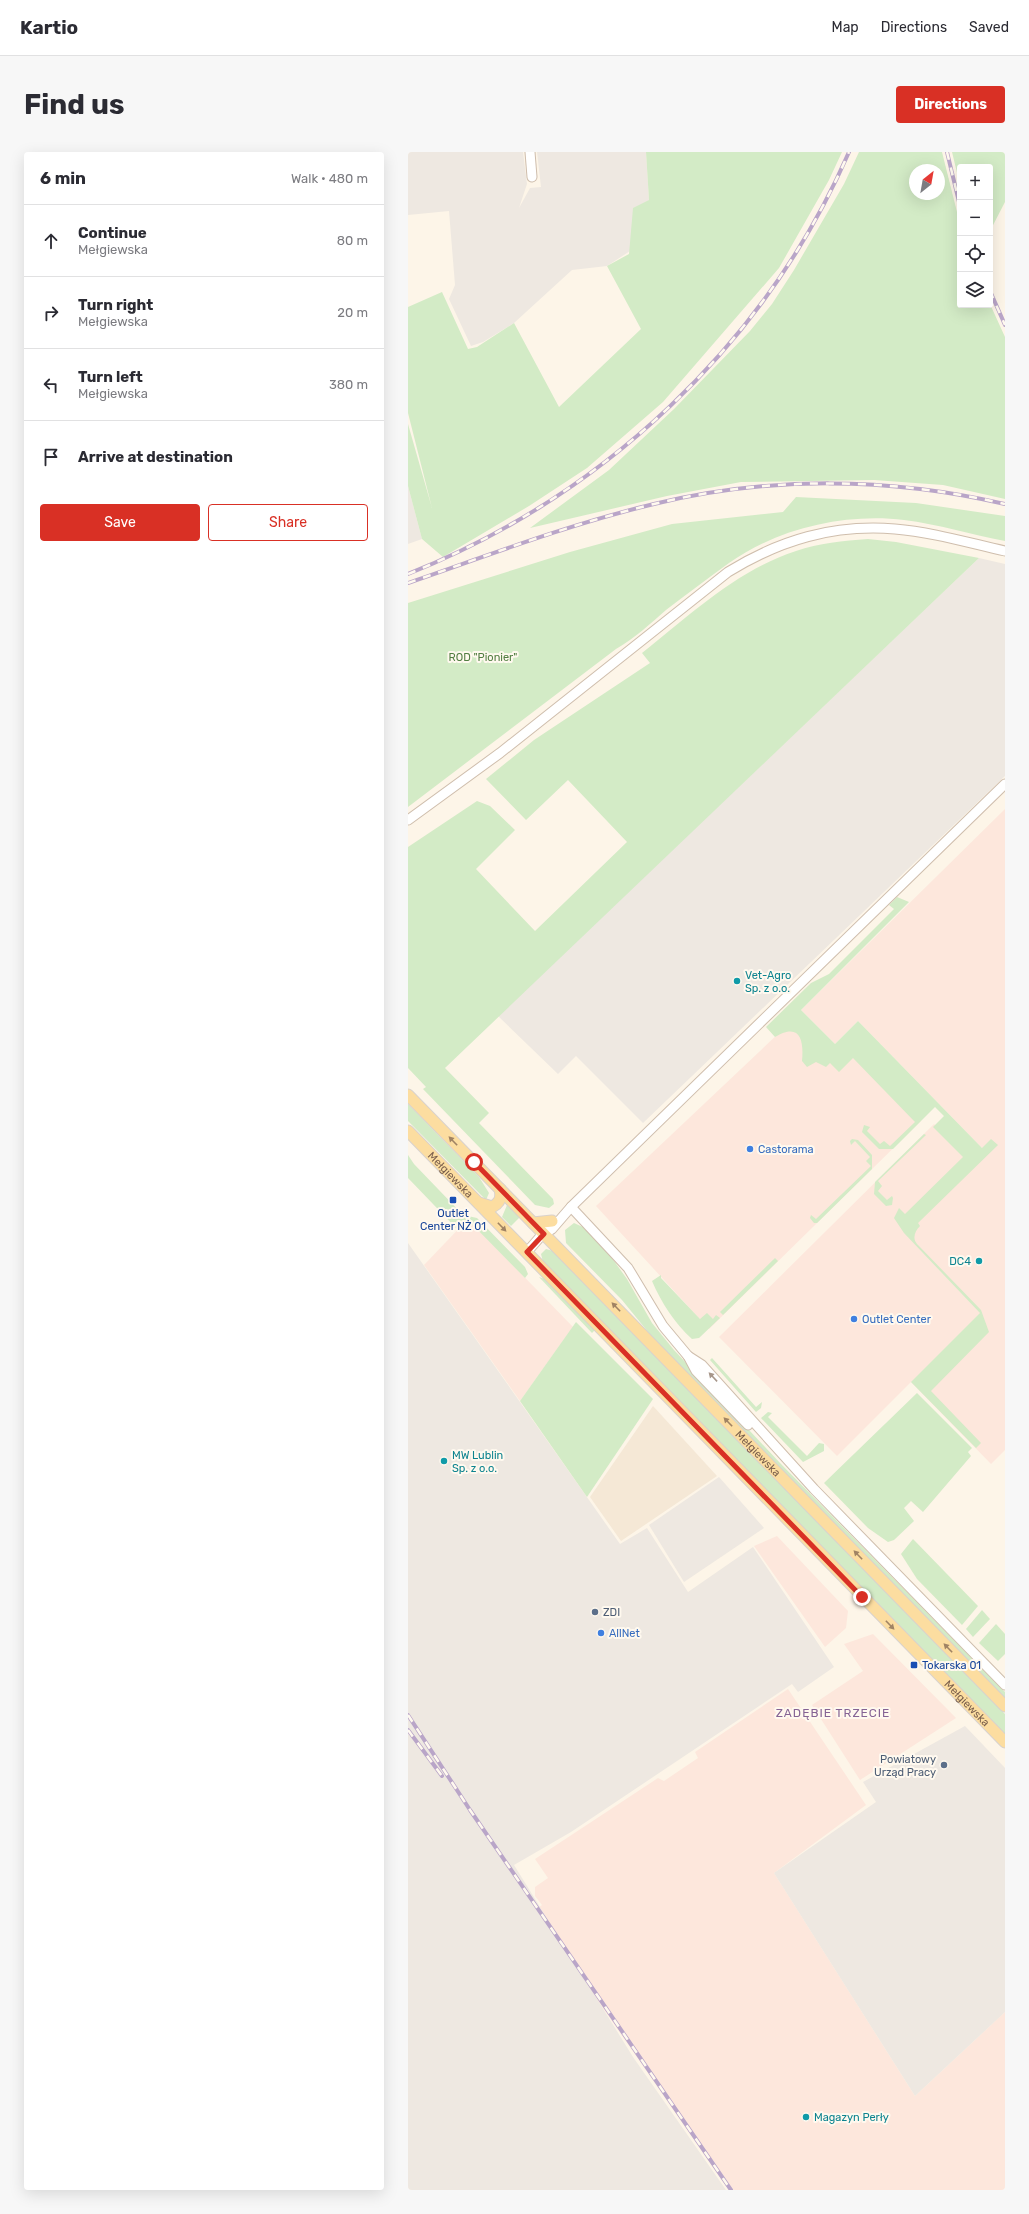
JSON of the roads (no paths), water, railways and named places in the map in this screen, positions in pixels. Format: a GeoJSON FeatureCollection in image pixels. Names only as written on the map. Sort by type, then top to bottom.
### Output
{"type":"FeatureCollection","features":[{"type":"Feature","properties":{"kind":"main road","name":"Mełgiewska"},"geometry":{"type":"LineString","coordinates":[[408,1095],[1005,1706]]}},
{"type":"Feature","properties":{"kind":"main road","name":"Mełgiewska"},"geometry":{"type":"LineString","coordinates":[[408,1131],[1005,1742]]}},
{"type":"Feature","properties":{"kind":"main road"},"geometry":{"type":"LineString","coordinates":[[478,1203],[492,1208],[500,1200],[500,1189]]}},
{"type":"Feature","properties":{"kind":"main road"},"geometry":{"type":"LineString","coordinates":[[533,1222],[552,1221]]}},
{"type":"Feature","properties":{"kind":"street"},"geometry":{"type":"LineString","coordinates":[[530,152],[532,176]]}},
{"type":"Feature","properties":{"kind":"street"},"geometry":{"type":"LineString","coordinates":[[408,820],[471,776],[728,572],[765,551],[810,535],[866,527],[904,530],[1005,551]]}},
{"type":"Feature","properties":{"kind":"street"},"geometry":{"type":"LineString","coordinates":[[544,1234],[552,1229],[571,1207],[1005,784]]}},
{"type":"Feature","properties":{"kind":"street"},"geometry":{"type":"LineString","coordinates":[[527,1252],[544,1234],[552,1221],[571,1207]]}},
{"type":"Feature","properties":{"kind":"street","name":"Mełgiewska"},"geometry":{"type":"LineString","coordinates":[[571,1207],[628,1268],[663,1326],[688,1356],[702,1365],[814,1489],[1005,1685]]}},
{"type":"Feature","properties":{"kind":"railway"},"geometry":{"type":"LineString","coordinates":[[408,574],[479,541],[547,502],[611,457],[670,406],[724,350],[772,288],[814,222],[849,152]]}},
{"type":"Feature","properties":{"kind":"railway"},"geometry":{"type":"LineString","coordinates":[[947,152],[959,200]]}},
{"type":"Feature","properties":{"kind":"railway"},"geometry":{"type":"LineString","coordinates":[[993,298],[1005,325]]}},
{"type":"Feature","properties":{"kind":"railway"},"geometry":{"type":"LineString","coordinates":[[408,583],[530,540],[623,512],[697,495],[741,488],[830,483],[874,485],[962,495],[1005,504]]}},
{"type":"Feature","properties":{"kind":"railway"},"geometry":{"type":"LineString","coordinates":[[408,1715],[470,1810],[731,2190]]}},
{"type":"Feature","properties":{"kind":"railway"},"geometry":{"type":"LineString","coordinates":[[408,1730],[442,1776]]}},
{"type":"Feature","properties":{"kind":"place","name":"Vet-Agro Sp. z o.o."},"geometry":{"type":"Point","coordinates":[737,981]}},
{"type":"Feature","properties":{"kind":"place","name":"Castorama"},"geometry":{"type":"Point","coordinates":[750,1149]}},
{"type":"Feature","properties":{"kind":"place","name":"Outlet Center NŻ 01"},"geometry":{"type":"Point","coordinates":[453,1200]}},
{"type":"Feature","properties":{"kind":"place","name":"DC4"},"geometry":{"type":"Point","coordinates":[979,1261]}},
{"type":"Feature","properties":{"kind":"place","name":"Outlet Center"},"geometry":{"type":"Point","coordinates":[854,1319]}},
{"type":"Feature","properties":{"kind":"place","name":"MW Lublin Sp. z o.o."},"geometry":{"type":"Point","coordinates":[444,1461]}},
{"type":"Feature","properties":{"kind":"place","name":"ZDI"},"geometry":{"type":"Point","coordinates":[595,1612]}},
{"type":"Feature","properties":{"kind":"place","name":"AllNet"},"geometry":{"type":"Point","coordinates":[601,1633]}},
{"type":"Feature","properties":{"kind":"place","name":"Tokarska 01"},"geometry":{"type":"Point","coordinates":[914,1665]}},
{"type":"Feature","properties":{"kind":"place","name":"Powiatowy Urząd Pracy"},"geometry":{"type":"Point","coordinates":[944,1765]}},
{"type":"Feature","properties":{"kind":"place","name":"Magazyn Perły"},"geometry":{"type":"Point","coordinates":[806,2117]}},
{"type":"Feature","properties":{"kind":"district","name":"ZADĘBIE TRZECIE"},"geometry":{"type":"Point","coordinates":[833,1713]}},
{"type":"Feature","properties":{"kind":"park label","name":"ROD \"Pionier\""},"geometry":{"type":"Point","coordinates":[483,657]}}]}
